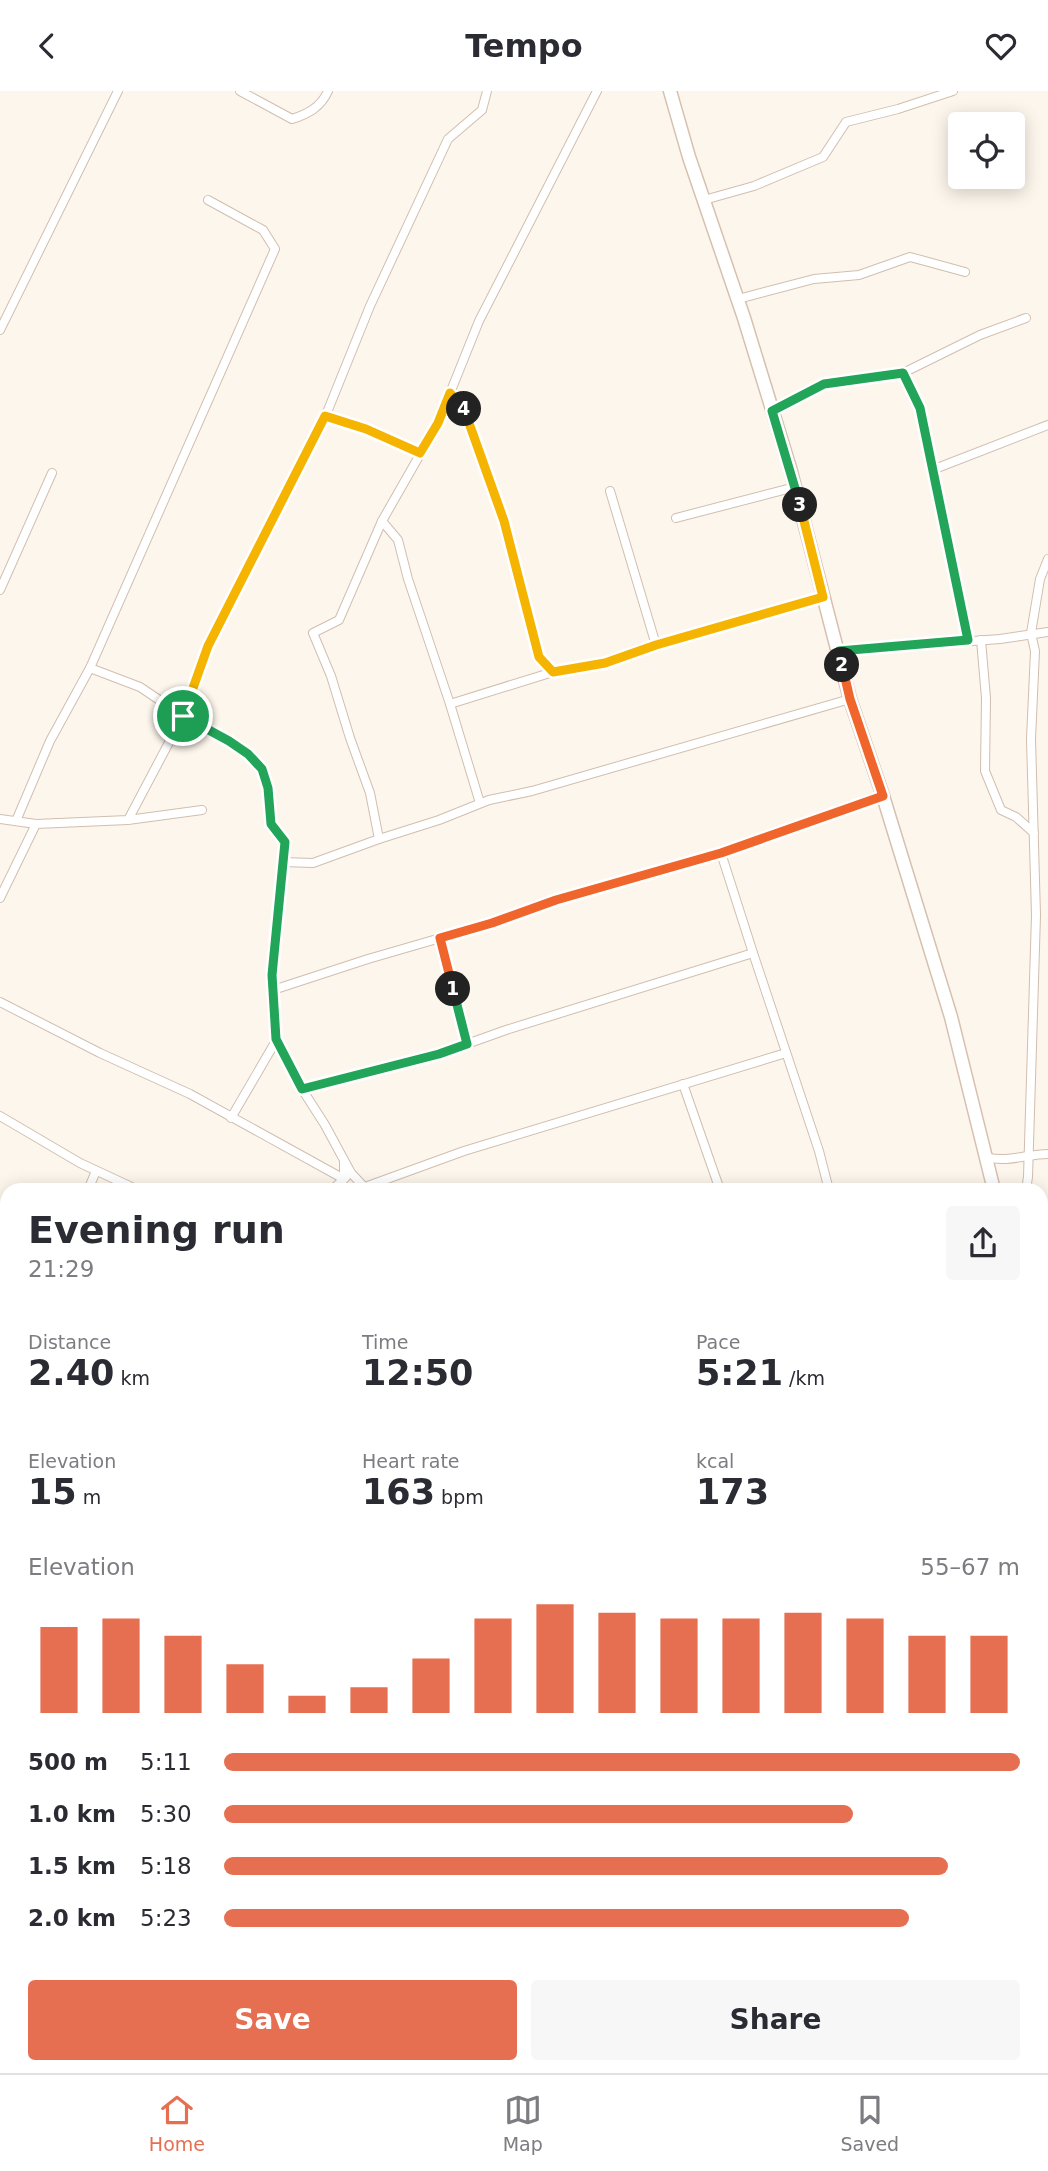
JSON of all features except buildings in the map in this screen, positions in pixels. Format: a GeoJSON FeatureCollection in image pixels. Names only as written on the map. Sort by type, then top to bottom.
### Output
{"type":"FeatureCollection","features":[{"type":"Feature","properties":{"kind":"street"},"geometry":{"type":"LineString","coordinates":[[0,330],[117,91]]}},
{"type":"Feature","properties":{"kind":"street"},"geometry":{"type":"LineString","coordinates":[[240,91],[292,119],[309,114],[325,98],[328,91]]}},
{"type":"Feature","properties":{"kind":"street"},"geometry":{"type":"LineString","coordinates":[[128,820],[183,716],[208,646],[325,416],[370,306],[448,139],[482,110],[488,91]]}},
{"type":"Feature","properties":{"kind":"street"},"geometry":{"type":"LineString","coordinates":[[379,839],[370,793],[331,675],[313,633],[339,620],[382,521],[438,423],[479,321],[597,91]]}},
{"type":"Feature","properties":{"kind":"street"},"geometry":{"type":"LineString","coordinates":[[670,91],[738,299],[795,487],[850,699],[951,1017],[992,1183]]}},
{"type":"Feature","properties":{"kind":"street"},"geometry":{"type":"LineString","coordinates":[[704,200],[754,186],[823,157],[846,122],[953,91]]}},
{"type":"Feature","properties":{"kind":"street"},"geometry":{"type":"LineString","coordinates":[[16,821],[50,741],[90,669],[275,249],[263,230],[208,200]]}},
{"type":"Feature","properties":{"kind":"street"},"geometry":{"type":"LineString","coordinates":[[738,299],[814,279],[859,275],[910,257],[965,272]]}},
{"type":"Feature","properties":{"kind":"street"},"geometry":{"type":"LineString","coordinates":[[772,411],[824,384],[903,373],[980,335],[1026,318]]}},
{"type":"Feature","properties":{"kind":"street"},"geometry":{"type":"LineString","coordinates":[[903,373],[920,408],[968,640]]}},
{"type":"Feature","properties":{"kind":"street"},"geometry":{"type":"LineString","coordinates":[[450,393],[465,411],[504,521],[539,657],[553,672]]}},
{"type":"Feature","properties":{"kind":"street"},"geometry":{"type":"LineString","coordinates":[[325,416],[366,429],[420,453]]}},
{"type":"Feature","properties":{"kind":"street"},"geometry":{"type":"LineString","coordinates":[[932,470],[1048,425]]}},
{"type":"Feature","properties":{"kind":"street"},"geometry":{"type":"LineString","coordinates":[[0,590],[52,473]]}},
{"type":"Feature","properties":{"kind":"street"},"geometry":{"type":"LineString","coordinates":[[676,518],[795,487]]}},
{"type":"Feature","properties":{"kind":"street"},"geometry":{"type":"LineString","coordinates":[[610,491],[656,645]]}},
{"type":"Feature","properties":{"kind":"street"},"geometry":{"type":"LineString","coordinates":[[382,521],[398,540],[480,803]]}},
{"type":"Feature","properties":{"kind":"street"},"geometry":{"type":"LineString","coordinates":[[1027,1183],[1036,915],[1031,739],[1035,651],[1031,633],[1040,579],[1048,559]]}},
{"type":"Feature","properties":{"kind":"street"},"geometry":{"type":"LineString","coordinates":[[450,704],[553,672],[605,663],[656,645],[823,597]]}},
{"type":"Feature","properties":{"kind":"street"},"geometry":{"type":"LineString","coordinates":[[839,651],[1048,632]]}},
{"type":"Feature","properties":{"kind":"street"},"geometry":{"type":"LineString","coordinates":[[981,640],[986,698],[985,771],[1001,810],[1016,817],[1034,832]]}},
{"type":"Feature","properties":{"kind":"street"},"geometry":{"type":"LineString","coordinates":[[90,669],[140,687],[183,716],[229,741],[248,754],[262,769],[268,788],[271,824],[285,842],[272,975],[276,1039],[344,1160],[347,1176]]}},
{"type":"Feature","properties":{"kind":"street"},"geometry":{"type":"LineString","coordinates":[[283,862],[313,863],[439,820],[480,803],[532,791],[850,699]]}},
{"type":"Feature","properties":{"kind":"street"},"geometry":{"type":"LineString","coordinates":[[273,990],[492,923],[556,900],[721,853],[883,796]]}},
{"type":"Feature","properties":{"kind":"street"},"geometry":{"type":"LineString","coordinates":[[0,819],[36,824],[128,820],[202,810]]}},
{"type":"Feature","properties":{"kind":"street"},"geometry":{"type":"LineString","coordinates":[[0,898],[36,824]]}},
{"type":"Feature","properties":{"kind":"street"},"geometry":{"type":"LineString","coordinates":[[721,853],[827,1183]]}},
{"type":"Feature","properties":{"kind":"street"},"geometry":{"type":"LineString","coordinates":[[440,938],[467,1044]]}},
{"type":"Feature","properties":{"kind":"street"},"geometry":{"type":"LineString","coordinates":[[302,1089],[439,1054],[506,1030],[753,953]]}},
{"type":"Feature","properties":{"kind":"street"},"geometry":{"type":"LineString","coordinates":[[0,1002],[100,1053],[190,1094],[358,1183]]}},
{"type":"Feature","properties":{"kind":"street"},"geometry":{"type":"LineString","coordinates":[[231,1118],[276,1039]]}},
{"type":"Feature","properties":{"kind":"street"},"geometry":{"type":"LineString","coordinates":[[379,1183],[464,1151],[786,1053]]}},
{"type":"Feature","properties":{"kind":"street"},"geometry":{"type":"LineString","coordinates":[[683,1084],[718,1183]]}},
{"type":"Feature","properties":{"kind":"street"},"geometry":{"type":"LineString","coordinates":[[0,1116],[96,1171],[123,1183]]}},
{"type":"Feature","properties":{"kind":"street"},"geometry":{"type":"LineString","coordinates":[[986,1157],[1007,1159],[1029,1154],[1048,1154]]}},
{"type":"Feature","properties":{"kind":"street"},"geometry":{"type":"LineString","coordinates":[[91,1183],[96,1171]]}},
{"type":"Feature","properties":{"kind":"street"},"geometry":{"type":"LineString","coordinates":[[340,1183],[347,1176]]}},
{"type":"Feature","properties":{"kind":"route"},"geometry":{"type":"LineString","coordinates":[[903,373],[914,391],[920,408],[968,640],[839,651],[850,699],[883,796],[721,853],[556,900],[440,938],[467,1044],[439,1054],[302,1089],[276,1039],[272,975],[285,842],[271,824],[268,788],[262,769],[248,754],[229,741],[183,716],[208,646],[325,416],[366,429],[420,453],[438,423],[450,393],[465,411],[504,521],[539,657],[553,672],[605,663],[656,645],[823,597],[790,468],[772,411],[824,384],[903,373]]}}]}
